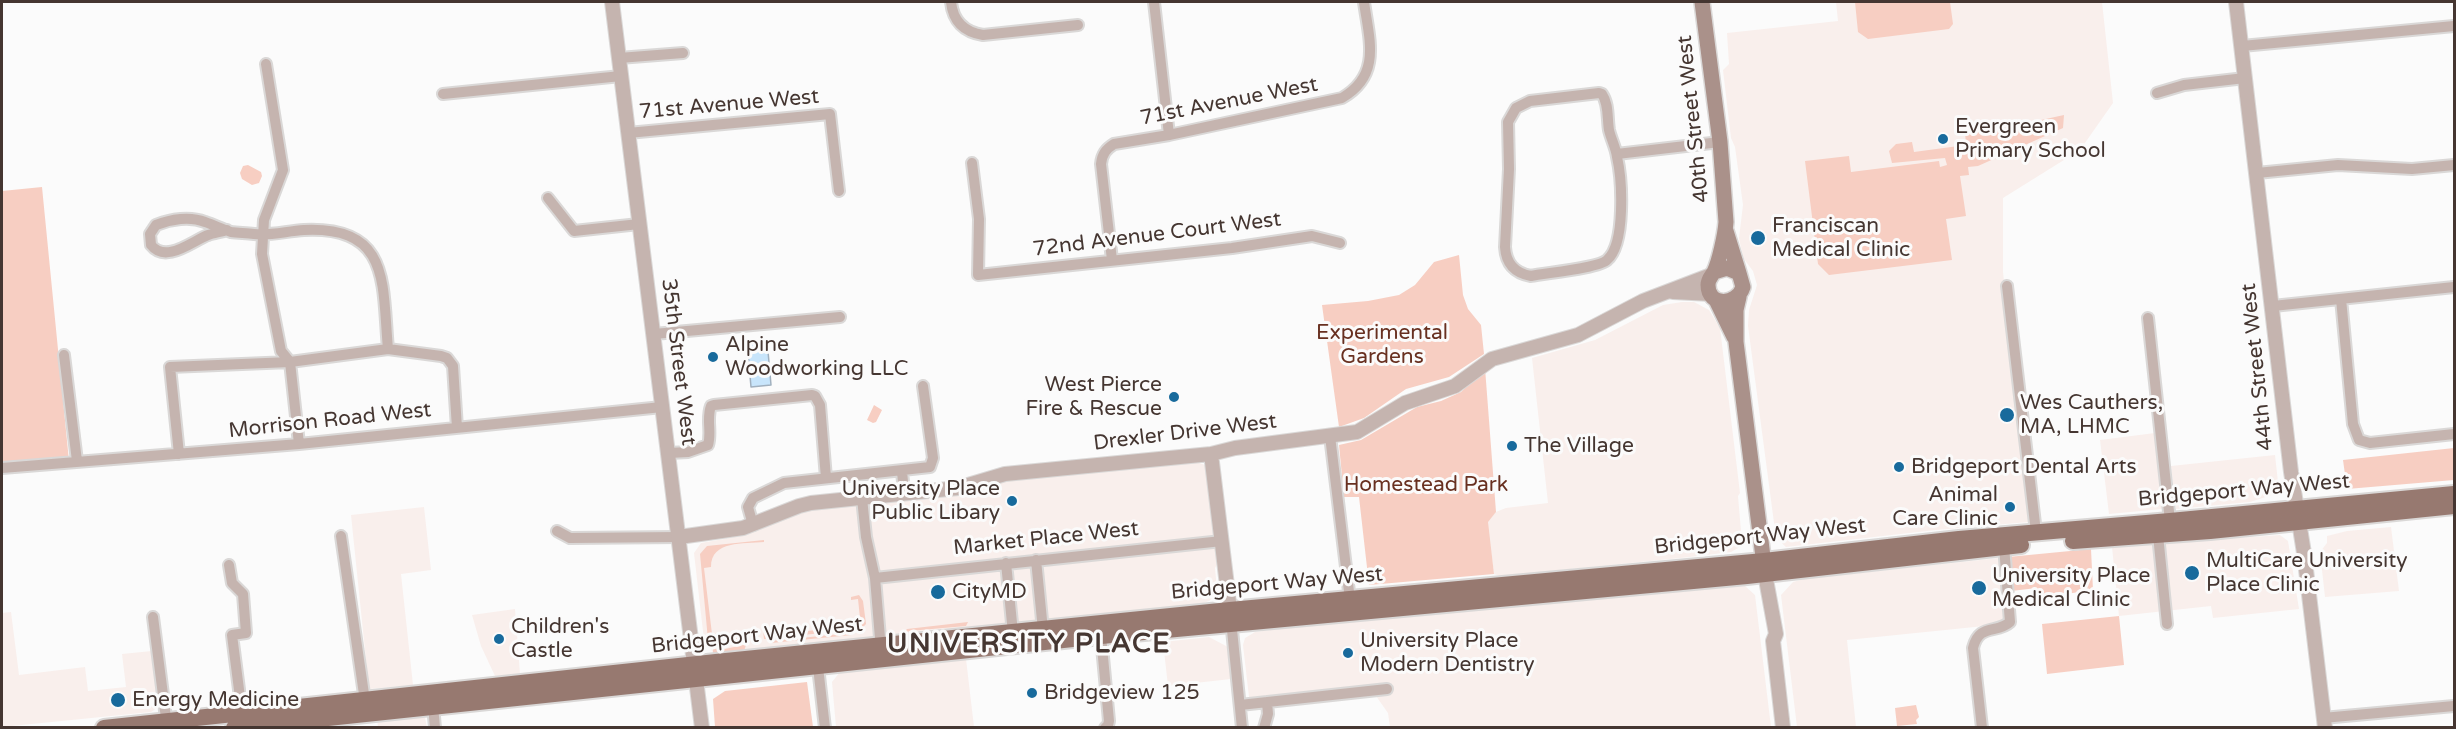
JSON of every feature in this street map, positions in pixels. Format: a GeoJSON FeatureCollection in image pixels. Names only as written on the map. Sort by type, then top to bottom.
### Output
{"type":"FeatureCollection","features":[{"type":"Feature","properties":{"kind":"main road","name":"40th Street West"},"geometry":{"type":"LineString","coordinates":[[1702,2],[1720,142],[1725,231],[1739,273]]}},
{"type":"Feature","properties":{"kind":"main road","name":"40th Street West"},"geometry":{"type":"LineString","coordinates":[[1713,273],[1725,231]]}},
{"type":"Feature","properties":{"kind":"main road"},"geometry":{"type":"LineString","coordinates":[[1736,342],[1708,284],[1713,273],[1727,268],[1739,273],[1743,287],[1739,297],[1736,342],[1764,567]]}},
{"type":"Feature","properties":{"kind":"main road"},"geometry":{"type":"LineString","coordinates":[[1714,297],[1726,302],[1739,297]]}},
{"type":"Feature","properties":{"kind":"main road","name":"Bridgeport Way West"},"geometry":{"type":"LineString","coordinates":[[104,728],[433,705],[696,672],[819,667],[882,653],[1043,630],[1231,617],[1764,567],[2158,535],[2454,494]]}},
{"type":"Feature","properties":{"kind":"main road","name":"Bridgeport Way West"},"geometry":{"type":"LineString","coordinates":[[238,720],[365,701],[882,653],[1101,636],[1350,600],[1764,567],[2036,532],[2170,521],[2454,506]]}},
{"type":"Feature","properties":{"kind":"street","name":"35th Street West"},"geometry":{"type":"LineString","coordinates":[[612,2],[702,728]]}},
{"type":"Feature","properties":{"kind":"street"},"geometry":{"type":"LineString","coordinates":[[951,2],[955,17],[966,30],[983,35],[1078,25]]}},
{"type":"Feature","properties":{"kind":"street"},"geometry":{"type":"LineString","coordinates":[[1154,2],[1169,135]]}},
{"type":"Feature","properties":{"kind":"street","name":"71st Avenue West"},"geometry":{"type":"LineString","coordinates":[[1112,260],[1101,164],[1102,157],[1108,148],[1114,144],[1334,101],[1355,89],[1366,74],[1371,58],[1364,2]]}},
{"type":"Feature","properties":{"kind":"street","name":"44th Street West"},"geometry":{"type":"LineString","coordinates":[[2236,2],[2324,723]]}},
{"type":"Feature","properties":{"kind":"street"},"geometry":{"type":"LineString","coordinates":[[2242,46],[2454,26]]}},
{"type":"Feature","properties":{"kind":"street"},"geometry":{"type":"LineString","coordinates":[[619,58],[683,53]]}},
{"type":"Feature","properties":{"kind":"street"},"geometry":{"type":"LineString","coordinates":[[267,64],[283,170],[264,220],[262,254],[280,351],[290,362],[298,444]]}},
{"type":"Feature","properties":{"kind":"street"},"geometry":{"type":"LineString","coordinates":[[443,94],[621,76]]}},
{"type":"Feature","properties":{"kind":"street"},"geometry":{"type":"LineString","coordinates":[[2157,93],[2184,85],[2246,78]]}},
{"type":"Feature","properties":{"kind":"street"},"geometry":{"type":"LineString","coordinates":[[1602,94],[1606,99],[1609,131],[1617,154],[1620,225],[1613,254],[1608,260],[1596,266],[1531,276],[1515,270],[1506,260],[1505,234],[1509,169],[1508,129],[1511,114],[1516,108],[1530,101],[1602,94]]}},
{"type":"Feature","properties":{"kind":"street","name":"71st Avenue West"},"geometry":{"type":"LineString","coordinates":[[628,133],[830,114],[839,191]]}},
{"type":"Feature","properties":{"kind":"street"},"geometry":{"type":"LineString","coordinates":[[1617,154],[1720,142]]}},
{"type":"Feature","properties":{"kind":"street","name":"72nd Avenue Court West"},"geometry":{"type":"LineString","coordinates":[[972,163],[979,219],[978,275],[1232,248],[1312,236],[1340,243]]}},
{"type":"Feature","properties":{"kind":"street"},"geometry":{"type":"LineString","coordinates":[[2257,173],[2338,165],[2412,169],[2454,165]]}},
{"type":"Feature","properties":{"kind":"street"},"geometry":{"type":"LineString","coordinates":[[548,198],[574,231],[639,224]]}},
{"type":"Feature","properties":{"kind":"street"},"geometry":{"type":"LineString","coordinates":[[227,230],[209,235],[176,251],[159,251],[151,245],[150,234],[156,225],[162,222],[190,219],[203,220],[227,230],[262,235],[305,230],[334,232],[354,238],[365,244],[371,252],[381,275],[388,349]]}},
{"type":"Feature","properties":{"kind":"street","name":"Drexler Drive West"},"geometry":{"type":"LineString","coordinates":[[679,537],[753,525],[799,506],[958,488],[1005,474],[1211,454],[1235,448],[1357,432],[1405,403],[1455,386],[1492,358],[1578,335],[1634,305],[1671,292],[1713,273]]}},
{"type":"Feature","properties":{"kind":"street"},"geometry":{"type":"LineString","coordinates":[[2007,286],[2036,532]]}},
{"type":"Feature","properties":{"kind":"street"},"geometry":{"type":"LineString","coordinates":[[2272,306],[2454,287]]}},
{"type":"Feature","properties":{"kind":"street","name":"Drexler Drive West"},"geometry":{"type":"LineString","coordinates":[[1671,292],[1714,297]]}},
{"type":"Feature","properties":{"kind":"street"},"geometry":{"type":"LineString","coordinates":[[2341,299],[2354,424],[2359,440],[2370,443],[2454,434]]}},
{"type":"Feature","properties":{"kind":"street"},"geometry":{"type":"LineString","coordinates":[[654,334],[840,317]]}},
{"type":"Feature","properties":{"kind":"street"},"geometry":{"type":"LineString","coordinates":[[2148,318],[2170,521]]}},
{"type":"Feature","properties":{"kind":"street"},"geometry":{"type":"LineString","coordinates":[[179,454],[170,367],[290,362],[388,349],[441,356],[451,361],[453,366],[457,428]]}},
{"type":"Feature","properties":{"kind":"street"},"geometry":{"type":"LineString","coordinates":[[64,355],[77,461]]}},
{"type":"Feature","properties":{"kind":"street"},"geometry":{"type":"LineString","coordinates":[[753,525],[748,507],[753,498],[784,483],[928,469],[933,463],[923,386]]}},
{"type":"Feature","properties":{"kind":"street"},"geometry":{"type":"LineString","coordinates":[[669,453],[688,452],[708,445],[710,437],[708,415],[711,406],[806,395],[815,396],[818,399],[826,478]]}},
{"type":"Feature","properties":{"kind":"street","name":"Morrison Road West"},"geometry":{"type":"LineString","coordinates":[[2,468],[298,444],[662,407]]}},
{"type":"Feature","properties":{"kind":"street"},"geometry":{"type":"LineString","coordinates":[[1330,436],[1350,600]]}},
{"type":"Feature","properties":{"kind":"street"},"geometry":{"type":"LineString","coordinates":[[1211,454],[1242,728]]}},
{"type":"Feature","properties":{"kind":"street"},"geometry":{"type":"LineString","coordinates":[[902,471],[904,494]]}},
{"type":"Feature","properties":{"kind":"street"},"geometry":{"type":"LineString","coordinates":[[862,498],[866,537],[875,578],[882,653]]}},
{"type":"Feature","properties":{"kind":"street"},"geometry":{"type":"LineString","coordinates":[[557,531],[570,538],[679,537]]}},
{"type":"Feature","properties":{"kind":"street"},"geometry":{"type":"LineString","coordinates":[[2158,535],[2167,624]]}},
{"type":"Feature","properties":{"kind":"street"},"geometry":{"type":"LineString","coordinates":[[340,536],[365,701]]}},
{"type":"Feature","properties":{"kind":"street","name":"Market Place West"},"geometry":{"type":"LineString","coordinates":[[875,578],[1222,540]]}},
{"type":"Feature","properties":{"kind":"street"},"geometry":{"type":"LineString","coordinates":[[1982,728],[1973,648],[1977,637],[1982,632],[2006,626],[2010,622],[2004,546]]}},
{"type":"Feature","properties":{"kind":"street"},"geometry":{"type":"LineString","coordinates":[[1036,560],[1043,630]]}},
{"type":"Feature","properties":{"kind":"street"},"geometry":{"type":"LineString","coordinates":[[1006,563],[1012,633]]}},
{"type":"Feature","properties":{"kind":"street"},"geometry":{"type":"LineString","coordinates":[[229,565],[232,583],[243,594],[245,614],[246,633],[232,635],[238,720]]}},
{"type":"Feature","properties":{"kind":"street"},"geometry":{"type":"LineString","coordinates":[[1764,567],[1775,625],[1776,634],[1773,642],[1783,728]]}},
{"type":"Feature","properties":{"kind":"street"},"geometry":{"type":"LineString","coordinates":[[153,617],[167,724]]}},
{"type":"Feature","properties":{"kind":"street"},"geometry":{"type":"LineString","coordinates":[[1101,636],[1105,668],[1106,726]]}},
{"type":"Feature","properties":{"kind":"street"},"geometry":{"type":"LineString","coordinates":[[819,667],[825,728]]}},
{"type":"Feature","properties":{"kind":"street"},"geometry":{"type":"LineString","coordinates":[[1240,705],[1387,689]]}},
{"type":"Feature","properties":{"kind":"street"},"geometry":{"type":"LineString","coordinates":[[1263,728],[1268,714],[1267,702]]}},
{"type":"Feature","properties":{"kind":"street"},"geometry":{"type":"LineString","coordinates":[[433,705],[435,728]]}},
{"type":"Feature","properties":{"kind":"street"},"geometry":{"type":"LineString","coordinates":[[2324,723],[2454,706]]}},
{"type":"Feature","properties":{"kind":"shaded area"},"geometry":{"type":"Polygon","coordinates":[[[1836,2],[2102,2],[2113,103],[2080,150],[2003,198],[2003,272],[2029,522],[1786,547],[1776,538],[1748,326],[1749,310],[1757,285],[1753,271],[1744,259],[1739,238],[1743,205],[1735,147],[1731,138],[1723,70],[1729,64],[1727,33],[1838,21],[1836,2]]]}},
{"type":"Feature","properties":{"kind":"shaded area"},"geometry":{"type":"Polygon","coordinates":[[[1694,302],[1709,310],[1720,328],[1740,493],[1738,496],[1742,543],[1740,547],[1731,552],[1690,557],[1500,576],[1494,574],[1487,522],[1496,512],[1506,508],[1548,503],[1532,358],[1595,340],[1663,305],[1694,302]]]}},
{"type":"Feature","properties":{"kind":"shaded area"},"geometry":{"type":"Polygon","coordinates":[[[2155,433],[2162,509],[2109,514],[2100,440],[2155,433]]]}},
{"type":"Feature","properties":{"kind":"shaded area"},"geometry":{"type":"Polygon","coordinates":[[[2275,455],[2279,491],[2272,495],[2250,502],[2176,509],[2171,466],[2275,455]]]}},
{"type":"Feature","properties":{"kind":"shaded area"},"geometry":{"type":"Polygon","coordinates":[[[1194,461],[1205,465],[1208,470],[1218,562],[1215,568],[1216,596],[1209,601],[1189,608],[715,655],[704,640],[694,553],[701,543],[746,535],[808,509],[1049,475],[1194,461]]]}},
{"type":"Feature","properties":{"kind":"shaded area"},"geometry":{"type":"Polygon","coordinates":[[[424,507],[431,570],[401,574],[413,685],[369,689],[351,515],[424,507]]]}},
{"type":"Feature","properties":{"kind":"shaded area"},"geometry":{"type":"Polygon","coordinates":[[[2391,527],[2399,591],[2325,597],[2320,552],[2327,543],[2327,536],[2347,531],[2391,527]]]}},
{"type":"Feature","properties":{"kind":"shaded area"},"geometry":{"type":"Polygon","coordinates":[[[2280,535],[2288,541],[2299,609],[2213,618],[2211,606],[2119,616],[2112,547],[2280,535]]]}},
{"type":"Feature","properties":{"kind":"shaded area"},"geometry":{"type":"Polygon","coordinates":[[[2008,557],[2014,623],[1847,640],[1856,727],[1797,727],[1781,595],[1793,582],[2008,557]]]}},
{"type":"Feature","properties":{"kind":"shaded area"},"geometry":{"type":"Polygon","coordinates":[[[1745,586],[1755,595],[1771,727],[1390,727],[1388,713],[1376,696],[1287,705],[1249,697],[1243,645],[1245,638],[1255,632],[1366,618],[1745,586]]]}},
{"type":"Feature","properties":{"kind":"shaded area"},"geometry":{"type":"Polygon","coordinates":[[[515,609],[520,674],[495,676],[481,646],[472,615],[515,609]]]}},
{"type":"Feature","properties":{"kind":"shaded area"},"geometry":{"type":"Polygon","coordinates":[[[11,612],[19,675],[85,667],[88,691],[126,687],[122,654],[152,651],[157,708],[151,712],[2,727],[2,613],[11,612]]]}},
{"type":"Feature","properties":{"kind":"shaded area"},"geometry":{"type":"Polygon","coordinates":[[[1209,637],[1228,647],[1231,679],[1168,686],[1163,642],[1209,637]]]}},
{"type":"Feature","properties":{"kind":"shaded area"},"geometry":{"type":"Polygon","coordinates":[[[966,659],[974,727],[836,727],[832,682],[840,672],[966,659]]]}},
{"type":"Feature","properties":{"kind":"shaded area"},"geometry":{"type":"Polygon","coordinates":[[[425,718],[427,727],[378,727],[377,719],[425,718]]]}},
{"type":"Feature","properties":{"kind":"green space"},"geometry":{"type":"Polygon","coordinates":[[[1855,2],[1950,2],[1953,24],[1949,29],[1868,39],[1858,32],[1855,2]]]}},
{"type":"Feature","properties":{"kind":"green space"},"geometry":{"type":"Polygon","coordinates":[[[2064,115],[2063,128],[1978,166],[1968,167],[1969,175],[1960,176],[1966,216],[1946,219],[1952,260],[1829,275],[1818,264],[1805,161],[1849,156],[1851,172],[1939,161],[1940,167],[1947,165],[1945,158],[1892,163],[1889,151],[1896,144],[1912,142],[1914,152],[1966,145],[1965,132],[2009,127],[2064,115]]]}},
{"type":"Feature","properties":{"kind":"green space"},"geometry":{"type":"Polygon","coordinates":[[[248,165],[261,172],[259,183],[252,185],[242,179],[240,173],[243,166],[248,165]]]}},
{"type":"Feature","properties":{"kind":"green space"},"geometry":{"type":"Polygon","coordinates":[[[42,187],[69,461],[2,468],[2,191],[42,187]]]}},
{"type":"Feature","properties":{"kind":"green space","name":"Homestead Park"},"geometry":{"type":"Polygon","coordinates":[[[1459,255],[1463,295],[1468,309],[1481,325],[1484,354],[1449,377],[1406,389],[1364,418],[1339,427],[1322,305],[1368,301],[1399,295],[1415,285],[1434,262],[1459,255]]]}},
{"type":"Feature","properties":{"kind":"green space","name":"Homestead Park"},"geometry":{"type":"Polygon","coordinates":[[[1485,368],[1496,512],[1488,522],[1494,574],[1369,585],[1359,497],[1344,497],[1339,445],[1361,440],[1417,407],[1441,401],[1461,392],[1485,368]]]}},
{"type":"Feature","properties":{"kind":"green space"},"geometry":{"type":"Polygon","coordinates":[[[874,405],[882,410],[876,422],[873,423],[867,420],[874,405]]]}},
{"type":"Feature","properties":{"kind":"green space"},"geometry":{"type":"Polygon","coordinates":[[[2454,448],[2454,480],[2347,489],[2343,460],[2454,448]]]}},
{"type":"Feature","properties":{"kind":"green space"},"geometry":{"type":"Polygon","coordinates":[[[764,540],[764,542],[730,545],[722,548],[712,558],[711,567],[704,568],[712,634],[719,633],[720,640],[739,638],[740,631],[745,635],[745,641],[714,644],[708,640],[700,554],[707,546],[764,540]]]}},
{"type":"Feature","properties":{"kind":"green space"},"geometry":{"type":"Polygon","coordinates":[[[2091,549],[2093,590],[2039,598],[2037,588],[2011,591],[2008,557],[2091,549]]]}},
{"type":"Feature","properties":{"kind":"green space"},"geometry":{"type":"Polygon","coordinates":[[[859,595],[863,601],[866,624],[861,629],[764,639],[763,629],[768,628],[769,636],[802,632],[803,624],[805,624],[806,631],[853,627],[853,619],[860,618],[858,599],[851,600],[851,597],[859,595]]]}},
{"type":"Feature","properties":{"kind":"green space"},"geometry":{"type":"Polygon","coordinates":[[[2119,616],[2124,665],[2047,674],[2042,624],[2119,616]]]}},
{"type":"Feature","properties":{"kind":"green space"},"geometry":{"type":"Polygon","coordinates":[[[968,622],[966,626],[909,631],[900,639],[899,634],[903,634],[907,629],[968,622]]]}},
{"type":"Feature","properties":{"kind":"green space"},"geometry":{"type":"Polygon","coordinates":[[[851,633],[851,635],[771,643],[770,641],[851,633]]]}},
{"type":"Feature","properties":{"kind":"green space"},"geometry":{"type":"Polygon","coordinates":[[[746,645],[744,651],[713,655],[713,647],[721,646],[725,649],[746,645]]]}},
{"type":"Feature","properties":{"kind":"green space"},"geometry":{"type":"Polygon","coordinates":[[[807,682],[813,727],[715,727],[713,699],[725,691],[807,682]]]}},
{"type":"Feature","properties":{"kind":"green space"},"geometry":{"type":"Polygon","coordinates":[[[1916,705],[1919,717],[1916,720],[1917,724],[1897,726],[1895,708],[1916,705]]]}},
{"type":"Feature","properties":{"kind":"water"},"geometry":{"type":"Polygon","coordinates":[[[767,340],[771,385],[751,387],[747,342],[767,340]]]}},
{"type":"Feature","properties":{"kind":"place","name":"Evergreen Primary School"},"geometry":{"type":"Point","coordinates":[1943,139]}},
{"type":"Feature","properties":{"kind":"place","name":"Franciscan Medical Clinic"},"geometry":{"type":"Point","coordinates":[1758,238]}},
{"type":"Feature","properties":{"kind":"place","name":"Alpine Woodworking LLC"},"geometry":{"type":"Point","coordinates":[713,357]}},
{"type":"Feature","properties":{"kind":"place","name":"West Pierce Fire & Rescue"},"geometry":{"type":"Point","coordinates":[1174,397]}},
{"type":"Feature","properties":{"kind":"place","name":"Wes Cauthers, MA, LHMC"},"geometry":{"type":"Point","coordinates":[2007,415]}},
{"type":"Feature","properties":{"kind":"place","name":"The Village"},"geometry":{"type":"Point","coordinates":[1512,446]}},
{"type":"Feature","properties":{"kind":"place","name":"Bridgeport Dental Arts"},"geometry":{"type":"Point","coordinates":[1899,467]}},
{"type":"Feature","properties":{"kind":"place","name":"University Place Public Libary"},"geometry":{"type":"Point","coordinates":[1012,501]}},
{"type":"Feature","properties":{"kind":"place","name":"Animal Care Clinic"},"geometry":{"type":"Point","coordinates":[2010,507]}},
{"type":"Feature","properties":{"kind":"place","name":"MultiCare University Place Clinic"},"geometry":{"type":"Point","coordinates":[2192,573]}},
{"type":"Feature","properties":{"kind":"place","name":"University Place Medical Clinic"},"geometry":{"type":"Point","coordinates":[1979,588]}},
{"type":"Feature","properties":{"kind":"place","name":"CityMD"},"geometry":{"type":"Point","coordinates":[938,592]}},
{"type":"Feature","properties":{"kind":"place","name":"Children's Castle"},"geometry":{"type":"Point","coordinates":[499,639]}},
{"type":"Feature","properties":{"kind":"place","name":"University Place Modern Dentistry"},"geometry":{"type":"Point","coordinates":[1348,653]}},
{"type":"Feature","properties":{"kind":"place","name":"Bridgeview 125"},"geometry":{"type":"Point","coordinates":[1032,693]}},
{"type":"Feature","properties":{"kind":"place","name":"Energy Medicine"},"geometry":{"type":"Point","coordinates":[118,700]}},
{"type":"Feature","properties":{"kind":"district","name":"UNIVERSITY PLACE"},"geometry":{"type":"Point","coordinates":[1029,645]}},
{"type":"Feature","properties":{"kind":"park label","name":"Experimental Gardens"},"geometry":{"type":"Point","coordinates":[1382,345]}}]}
